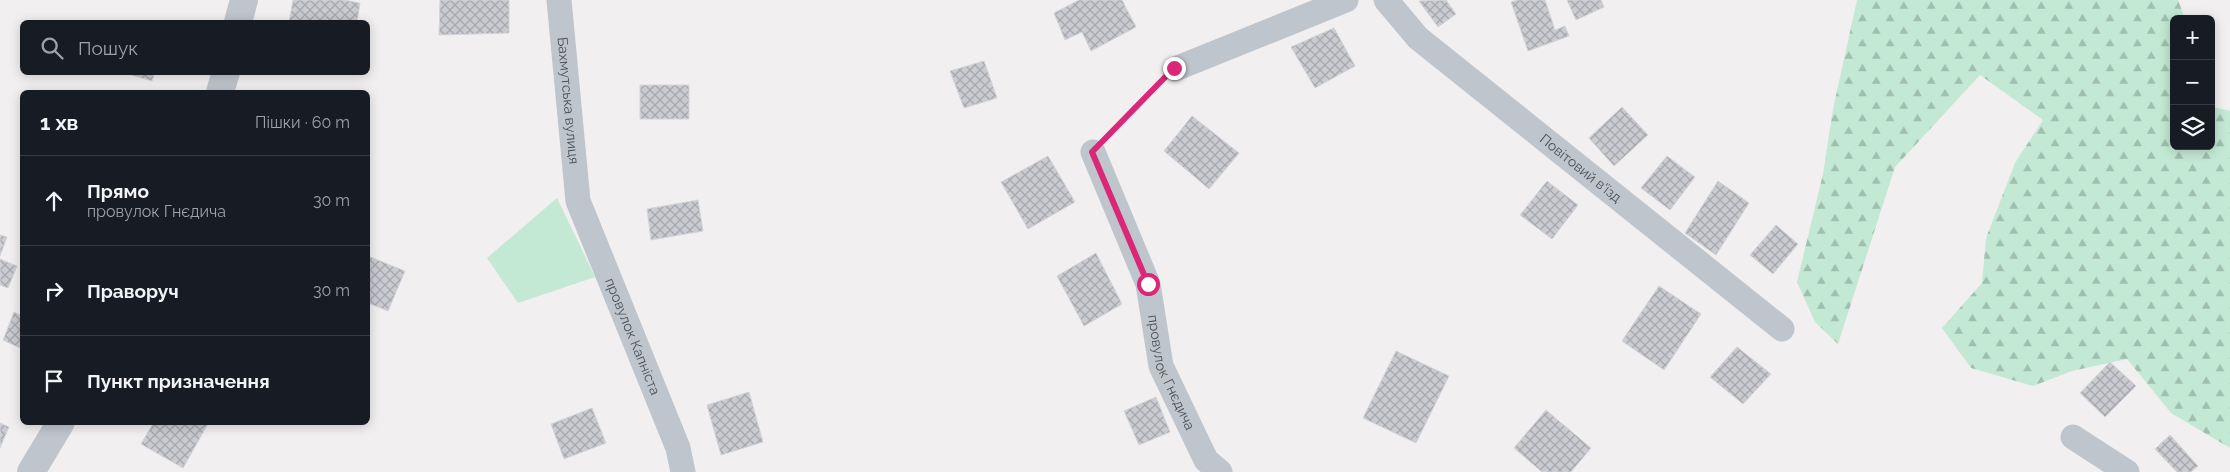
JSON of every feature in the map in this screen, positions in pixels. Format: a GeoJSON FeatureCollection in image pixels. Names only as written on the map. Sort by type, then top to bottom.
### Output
{"type":"FeatureCollection","features":[{"type":"Feature","properties":{"kind":"street"},"geometry":{"type":"LineString","coordinates":[[239,20],[244,0]]}},
{"type":"Feature","properties":{"kind":"street","name":"Бахмутська вулиця"},"geometry":{"type":"LineString","coordinates":[[559,0],[578,201]]}},
{"type":"Feature","properties":{"kind":"street"},"geometry":{"type":"LineString","coordinates":[[1174,68],[1346,0]]}},
{"type":"Feature","properties":{"kind":"street","name":"Повітовий в'їзд"},"geometry":{"type":"LineString","coordinates":[[1386,0],[1418,38],[1782,329]]}},
{"type":"Feature","properties":{"kind":"street"},"geometry":{"type":"LineString","coordinates":[[221,90],[225,75]]}},
{"type":"Feature","properties":{"kind":"street","name":"провулок Гнєдича"},"geometry":{"type":"LineString","coordinates":[[1092,152],[1148,284],[1162,366],[1206,460],[1220,472]]}},
{"type":"Feature","properties":{"kind":"street","name":"провулок Капніста"},"geometry":{"type":"LineString","coordinates":[[578,201],[678,448],[683,472]]}},
{"type":"Feature","properties":{"kind":"street"},"geometry":{"type":"LineString","coordinates":[[31,472],[59,425]]}},
{"type":"Feature","properties":{"kind":"street"},"geometry":{"type":"LineString","coordinates":[[2073,437],[2127,472]]}},
{"type":"Feature","properties":{"kind":"path"},"geometry":{"type":"LineString","coordinates":[[1092,152],[1174,68]]}},
{"type":"Feature","properties":{"kind":"green space"},"geometry":{"type":"Polygon","coordinates":[[[1857,0],[2178,0],[2184,15],[2170,15],[2170,150],[2215,150],[2215,107],[2230,111],[2230,448],[2171,413],[2127,359],[2072,371],[2033,386],[1971,368],[1942,328],[1982,283],[1986,238],[2015,163],[2043,120],[1980,75],[1895,167],[1838,344],[1815,322],[1797,282],[1823,174],[1833,109],[1857,0]]]}},
{"type":"Feature","properties":{"kind":"green space"},"geometry":{"type":"Polygon","coordinates":[[[557,198],[595,277],[518,303],[487,258],[557,198]]]}},
{"type":"Feature","properties":{"kind":"building"},"geometry":{"type":"Polygon","coordinates":[[[293,0],[344,0],[360,3],[357,20],[289,20],[293,0]]]}},
{"type":"Feature","properties":{"kind":"building"},"geometry":{"type":"Polygon","coordinates":[[[440,0],[509,0],[509,33],[439,35],[440,0]]]}},
{"type":"Feature","properties":{"kind":"building"},"geometry":{"type":"Polygon","coordinates":[[[1079,0],[1122,0],[1136,27],[1091,51],[1082,32],[1065,40],[1054,13],[1079,0]]]}},
{"type":"Feature","properties":{"kind":"building"},"geometry":{"type":"Polygon","coordinates":[[[1446,0],[1456,14],[1438,27],[1419,1],[1446,0]]]}},
{"type":"Feature","properties":{"kind":"building"},"geometry":{"type":"Polygon","coordinates":[[[1517,0],[1545,0],[1555,30],[1565,26],[1569,36],[1528,51],[1511,2],[1517,0]]]}},
{"type":"Feature","properties":{"kind":"building"},"geometry":{"type":"Polygon","coordinates":[[[1567,0],[1601,0],[1604,7],[1576,20],[1567,0]]]}},
{"type":"Feature","properties":{"kind":"building"},"geometry":{"type":"Polygon","coordinates":[[[1334,28],[1355,66],[1315,88],[1291,47],[1334,28]]]}},
{"type":"Feature","properties":{"kind":"building"},"geometry":{"type":"Polygon","coordinates":[[[984,61],[997,98],[964,108],[950,71],[984,61]]]}},
{"type":"Feature","properties":{"kind":"building"},"geometry":{"type":"Polygon","coordinates":[[[132,75],[154,75],[152,81],[132,75]]]}},
{"type":"Feature","properties":{"kind":"building"},"geometry":{"type":"Polygon","coordinates":[[[640,85],[689,85],[689,119],[640,119],[640,85]]]}},
{"type":"Feature","properties":{"kind":"building"},"geometry":{"type":"Polygon","coordinates":[[[1622,107],[1648,135],[1614,166],[1589,138],[1622,107]]]}},
{"type":"Feature","properties":{"kind":"building"},"geometry":{"type":"Polygon","coordinates":[[[1192,116],[1239,153],[1209,189],[1164,151],[1192,116]]]}},
{"type":"Feature","properties":{"kind":"building"},"geometry":{"type":"Polygon","coordinates":[[[1048,156],[1075,202],[1028,229],[1001,182],[1048,156]]]}},
{"type":"Feature","properties":{"kind":"building"},"geometry":{"type":"Polygon","coordinates":[[[1667,156],[1695,177],[1670,210],[1641,188],[1667,156]]]}},
{"type":"Feature","properties":{"kind":"building"},"geometry":{"type":"Polygon","coordinates":[[[1547,181],[1578,205],[1552,239],[1520,215],[1547,181]]]}},
{"type":"Feature","properties":{"kind":"building"},"geometry":{"type":"Polygon","coordinates":[[[1718,181],[1749,203],[1716,255],[1685,233],[1718,181]]]}},
{"type":"Feature","properties":{"kind":"building"},"geometry":{"type":"Polygon","coordinates":[[[698,200],[703,231],[651,240],[647,209],[698,200]]]}},
{"type":"Feature","properties":{"kind":"building"},"geometry":{"type":"Polygon","coordinates":[[[1776,225],[1798,244],[1773,274],[1750,255],[1776,225]]]}},
{"type":"Feature","properties":{"kind":"building"},"geometry":{"type":"Polygon","coordinates":[[[0,235],[7,237],[0,256],[0,235]]]}},
{"type":"Feature","properties":{"kind":"building"},"geometry":{"type":"Polygon","coordinates":[[[1096,253],[1122,304],[1084,326],[1057,276],[1096,253]]]}},
{"type":"Feature","properties":{"kind":"building"},"geometry":{"type":"Polygon","coordinates":[[[370,257],[405,271],[388,311],[370,304],[370,257]]]}},
{"type":"Feature","properties":{"kind":"building"},"geometry":{"type":"Polygon","coordinates":[[[0,259],[17,266],[8,288],[0,285],[0,259]]]}},
{"type":"Feature","properties":{"kind":"building"},"geometry":{"type":"Polygon","coordinates":[[[1659,286],[1701,314],[1664,370],[1622,341],[1659,286]]]}},
{"type":"Feature","properties":{"kind":"building"},"geometry":{"type":"Polygon","coordinates":[[[14,312],[20,315],[20,348],[3,340],[14,312]]]}},
{"type":"Feature","properties":{"kind":"building"},"geometry":{"type":"Polygon","coordinates":[[[1737,347],[1771,374],[1743,404],[1710,377],[1737,347]]]}},
{"type":"Feature","properties":{"kind":"building"},"geometry":{"type":"Polygon","coordinates":[[[1396,351],[1449,376],[1416,443],[1363,418],[1396,351]]]}},
{"type":"Feature","properties":{"kind":"building"},"geometry":{"type":"Polygon","coordinates":[[[2110,362],[2136,386],[2105,417],[2080,393],[2110,362]]]}},
{"type":"Feature","properties":{"kind":"building"},"geometry":{"type":"Polygon","coordinates":[[[749,392],[763,442],[721,455],[707,405],[749,392]]]}},
{"type":"Feature","properties":{"kind":"building"},"geometry":{"type":"Polygon","coordinates":[[[1156,397],[1170,432],[1139,445],[1124,411],[1156,397]]]}},
{"type":"Feature","properties":{"kind":"building"},"geometry":{"type":"Polygon","coordinates":[[[592,408],[606,443],[564,459],[551,424],[592,408]]]}},
{"type":"Feature","properties":{"kind":"building"},"geometry":{"type":"Polygon","coordinates":[[[1546,410],[1591,448],[1571,472],[1542,472],[1514,448],[1546,410]]]}},
{"type":"Feature","properties":{"kind":"building"},"geometry":{"type":"Polygon","coordinates":[[[0,423],[9,427],[0,448],[0,423]]]}},
{"type":"Feature","properties":{"kind":"building"},"geometry":{"type":"Polygon","coordinates":[[[152,425],[207,425],[183,468],[141,444],[152,425]]]}},
{"type":"Feature","properties":{"kind":"building"},"geometry":{"type":"Polygon","coordinates":[[[2170,435],[2198,466],[2191,472],[2177,472],[2155,449],[2170,435]]]}},
{"type":"Feature","properties":{"kind":"route"},"geometry":{"type":"LineString","coordinates":[[1148,284],[1092,152],[1174,68]]}}]}
